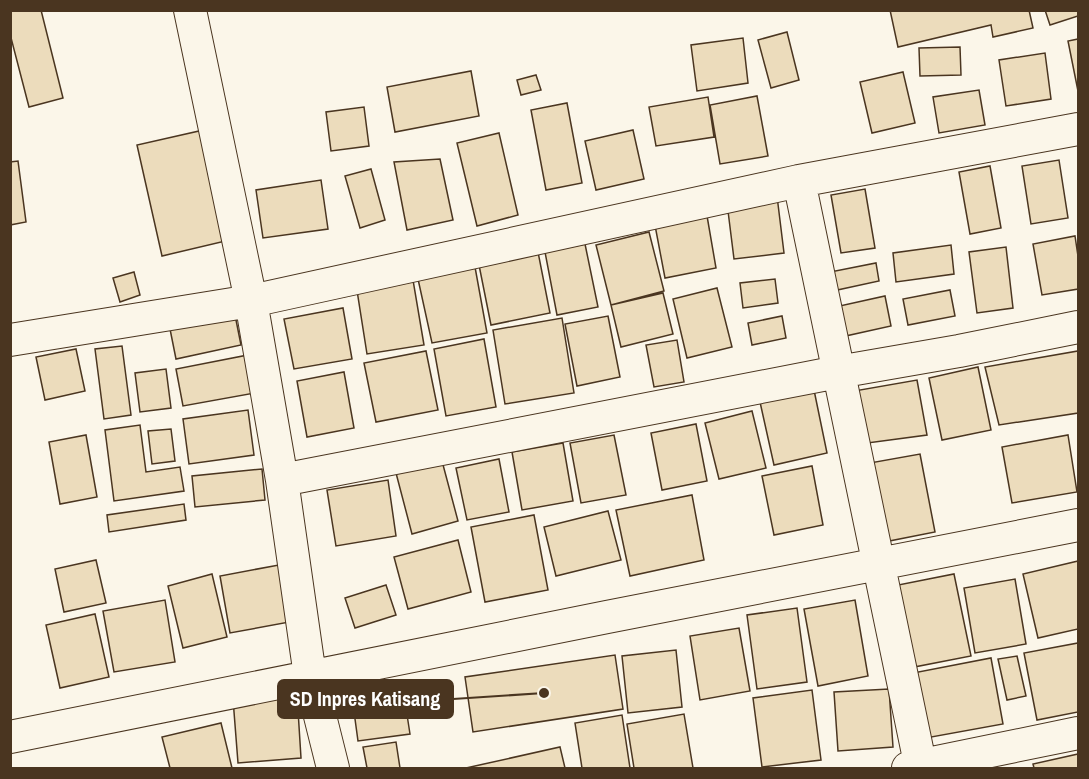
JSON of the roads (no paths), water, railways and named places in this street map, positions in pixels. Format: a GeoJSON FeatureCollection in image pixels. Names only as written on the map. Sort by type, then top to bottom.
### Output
{"type":"FeatureCollection","features":[{"type":"Feature","properties":{"kind":"street"},"geometry":{"type":"LineString","coordinates":[[190,10],[252,301],[282,480],[310,676],[333,768]]}},
{"type":"Feature","properties":{"kind":"street"},"geometry":{"type":"LineString","coordinates":[[10,340],[252,301],[799,181],[1078,129]]}},
{"type":"Feature","properties":{"kind":"street"},"geometry":{"type":"LineString","coordinates":[[799,181],[879,563],[916,768],[1078,734]]}},
{"type":"Feature","properties":{"kind":"street"},"geometry":{"type":"LineString","coordinates":[[282,480],[1078,327]]}},
{"type":"Feature","properties":{"kind":"street"},"geometry":{"type":"LineString","coordinates":[[10,737],[1078,525]]}},
{"type":"Feature","properties":{"kind":"place","name":"SD Inpres Katisang"},"geometry":{"type":"Point","coordinates":[544,693]}}]}
